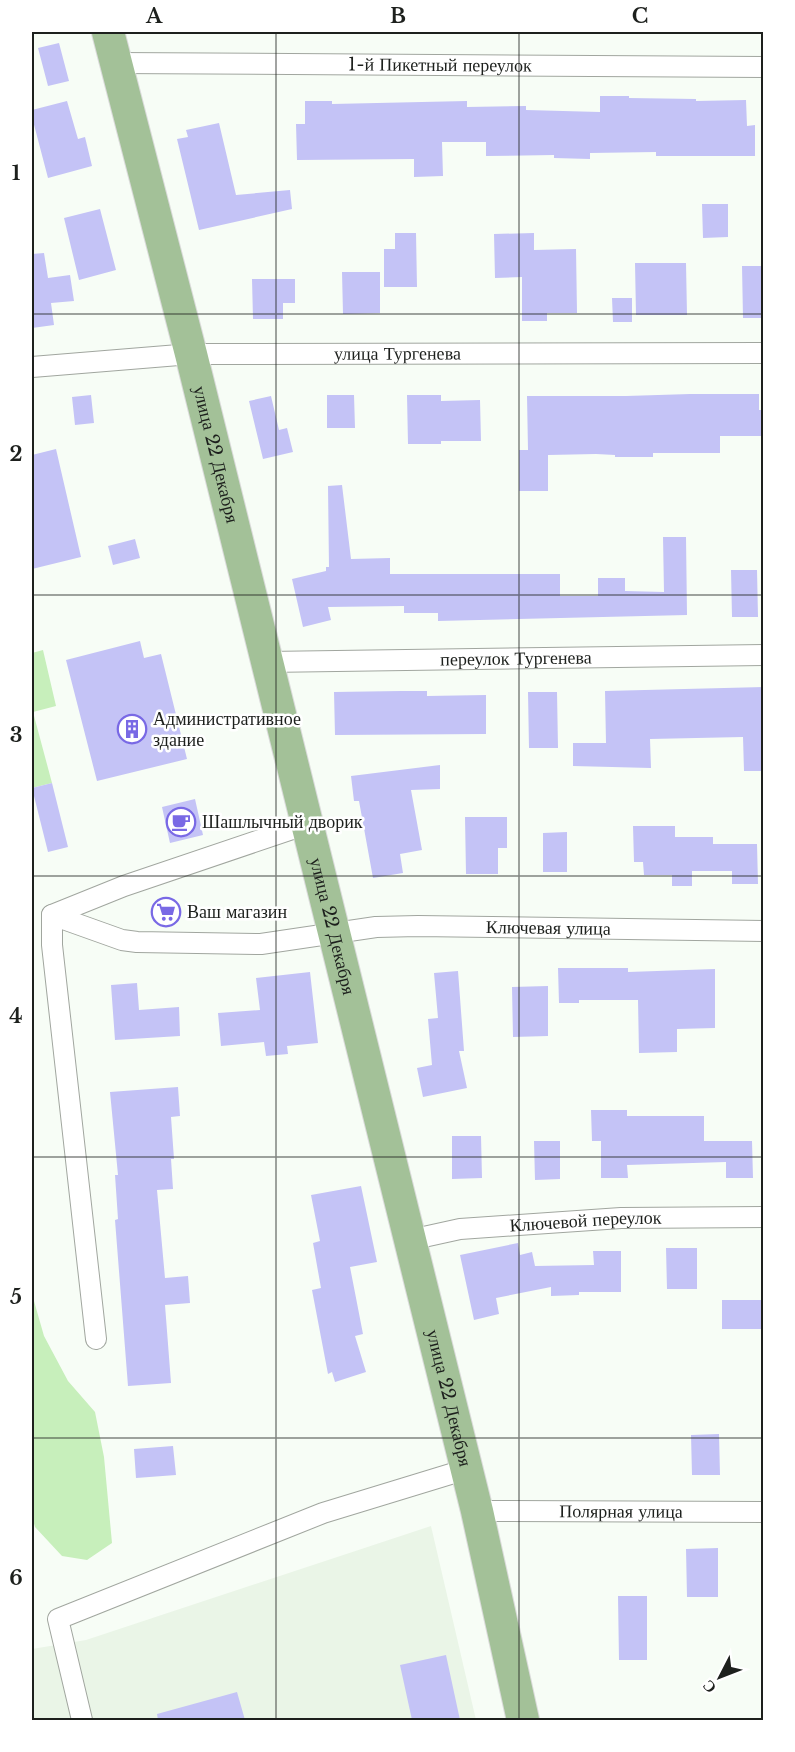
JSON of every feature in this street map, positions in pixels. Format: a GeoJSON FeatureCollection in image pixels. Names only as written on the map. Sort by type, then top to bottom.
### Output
{"type":"FeatureCollection","features":[{"type":"Feature","properties":{"kind":"main road","name":"улица 22 Декабря"},"geometry":{"type":"LineString","coordinates":[[108,32],[191,354],[477,1511],[523,1720]]}},
{"type":"Feature","properties":{"kind":"street","name":"1-й Пикетный переулок"},"geometry":{"type":"LineString","coordinates":[[116,63],[764,67]]}},
{"type":"Feature","properties":{"kind":"street","name":"улица Тургенева"},"geometry":{"type":"LineString","coordinates":[[32,367],[191,354],[764,353]]}},
{"type":"Feature","properties":{"kind":"street","name":"переулок Тургенева"},"geometry":{"type":"LineString","coordinates":[[267,662],[764,655]]}},
{"type":"Feature","properties":{"kind":"street"},"geometry":{"type":"LineString","coordinates":[[96,1339],[52,945],[52,915],[124,886],[307,824]]}},
{"type":"Feature","properties":{"kind":"street","name":"Ключевая улица"},"geometry":{"type":"LineString","coordinates":[[52,915],[122,940],[137,942],[250,944],[376,927],[418,926],[764,931]]}},
{"type":"Feature","properties":{"kind":"street","name":"Ключевой переулок"},"geometry":{"type":"LineString","coordinates":[[410,1240],[460,1229],[621,1218],[764,1217]]}},
{"type":"Feature","properties":{"kind":"street"},"geometry":{"type":"LineString","coordinates":[[82,1720],[58,1619],[322,1513],[466,1470]]}},
{"type":"Feature","properties":{"kind":"street","name":"Полярная улица"},"geometry":{"type":"LineString","coordinates":[[477,1511],[764,1512]]}},
{"type":"Feature","properties":{"kind":"shaded area"},"geometry":{"type":"Polygon","coordinates":[[[431,1526],[476,1720],[32,1720],[32,1649],[86,1640],[431,1526]]]}},
{"type":"Feature","properties":{"kind":"green space"},"geometry":{"type":"Polygon","coordinates":[[[43,650],[56,706],[33,712],[52,783],[32,788],[32,653],[43,650]]]}},
{"type":"Feature","properties":{"kind":"green space"},"geometry":{"type":"Polygon","coordinates":[[[32,1294],[44,1336],[68,1381],[95,1412],[104,1457],[112,1543],[87,1560],[62,1556],[35,1527],[32,1517],[32,1294]]]}},
{"type":"Feature","properties":{"kind":"building"},"geometry":{"type":"Polygon","coordinates":[[[59,43],[69,81],[48,86],[38,48],[59,43]]]}},
{"type":"Feature","properties":{"kind":"building"},"geometry":{"type":"Polygon","coordinates":[[[600,96],[696,99],[696,101],[746,100],[747,126],[755,125],[755,156],[656,156],[656,152],[590,153],[590,159],[554,158],[554,155],[486,156],[486,142],[442,142],[443,176],[414,177],[414,159],[297,160],[296,124],[305,124],[305,101],[332,101],[332,104],[467,101],[467,107],[526,106],[526,110],[600,112],[600,96]]]}},
{"type":"Feature","properties":{"kind":"building"},"geometry":{"type":"Polygon","coordinates":[[[67,101],[78,139],[85,137],[92,166],[48,178],[32,110],[67,101]]]}},
{"type":"Feature","properties":{"kind":"building"},"geometry":{"type":"Polygon","coordinates":[[[219,123],[236,195],[290,190],[292,209],[199,230],[177,139],[188,137],[186,130],[219,123]]]}},
{"type":"Feature","properties":{"kind":"building"},"geometry":{"type":"Polygon","coordinates":[[[702,204],[728,204],[728,237],[703,238],[702,204]]]}},
{"type":"Feature","properties":{"kind":"building"},"geometry":{"type":"Polygon","coordinates":[[[100,209],[116,270],[79,280],[64,218],[100,209]]]}},
{"type":"Feature","properties":{"kind":"building"},"geometry":{"type":"Polygon","coordinates":[[[395,233],[416,233],[417,287],[384,287],[384,249],[395,249],[395,233]]]}},
{"type":"Feature","properties":{"kind":"building"},"geometry":{"type":"Polygon","coordinates":[[[534,233],[534,250],[576,249],[577,313],[547,313],[547,321],[522,321],[522,277],[495,278],[494,234],[534,233]]]}},
{"type":"Feature","properties":{"kind":"building"},"geometry":{"type":"Polygon","coordinates":[[[44,253],[48,278],[70,275],[74,301],[51,303],[54,325],[32,328],[32,254],[44,253]]]}},
{"type":"Feature","properties":{"kind":"building"},"geometry":{"type":"Polygon","coordinates":[[[635,263],[686,263],[687,315],[636,315],[635,263]]]}},
{"type":"Feature","properties":{"kind":"building"},"geometry":{"type":"Polygon","coordinates":[[[742,266],[764,266],[764,318],[743,318],[742,266]]]}},
{"type":"Feature","properties":{"kind":"building"},"geometry":{"type":"Polygon","coordinates":[[[342,272],[380,272],[380,313],[343,314],[342,272]]]}},
{"type":"Feature","properties":{"kind":"building"},"geometry":{"type":"Polygon","coordinates":[[[252,279],[295,279],[295,303],[283,303],[283,319],[253,319],[252,279]]]}},
{"type":"Feature","properties":{"kind":"building"},"geometry":{"type":"Polygon","coordinates":[[[612,298],[632,298],[632,322],[613,322],[612,298]]]}},
{"type":"Feature","properties":{"kind":"building"},"geometry":{"type":"Polygon","coordinates":[[[759,394],[759,410],[764,410],[764,436],[720,436],[720,453],[653,453],[653,457],[615,457],[615,455],[596,454],[548,455],[548,491],[519,491],[519,450],[528,450],[527,396],[759,394]]]}},
{"type":"Feature","properties":{"kind":"building"},"geometry":{"type":"Polygon","coordinates":[[[91,395],[94,423],[75,425],[72,397],[91,395]]]}},
{"type":"Feature","properties":{"kind":"building"},"geometry":{"type":"Polygon","coordinates":[[[327,395],[354,395],[355,428],[327,428],[327,395]]]}},
{"type":"Feature","properties":{"kind":"building"},"geometry":{"type":"Polygon","coordinates":[[[407,395],[441,395],[441,401],[480,400],[481,441],[408,444],[407,395]]]}},
{"type":"Feature","properties":{"kind":"building"},"geometry":{"type":"Polygon","coordinates":[[[271,396],[279,430],[287,428],[293,452],[263,459],[249,401],[271,396]]]}},
{"type":"Feature","properties":{"kind":"building"},"geometry":{"type":"Polygon","coordinates":[[[56,449],[81,557],[32,569],[32,455],[56,449]]]}},
{"type":"Feature","properties":{"kind":"building"},"geometry":{"type":"Polygon","coordinates":[[[342,485],[351,559],[390,558],[390,574],[560,574],[560,596],[598,596],[598,578],[625,578],[625,591],[664,592],[663,537],[686,537],[687,615],[438,621],[438,613],[404,613],[404,606],[328,607],[331,620],[303,627],[292,579],[326,571],[326,567],[329,567],[328,486],[342,485]]]}},
{"type":"Feature","properties":{"kind":"building"},"geometry":{"type":"Polygon","coordinates":[[[135,539],[140,558],[113,565],[108,546],[135,539]]]}},
{"type":"Feature","properties":{"kind":"building"},"geometry":{"type":"Polygon","coordinates":[[[731,570],[757,570],[758,617],[732,617],[731,570]]]}},
{"type":"Feature","properties":{"kind":"building","name":"Административное здание"},"geometry":{"type":"Polygon","coordinates":[[[140,641],[144,658],[161,654],[187,759],[97,781],[66,660],[140,641]]]}},
{"type":"Feature","properties":{"kind":"building"},"geometry":{"type":"Polygon","coordinates":[[[764,687],[764,771],[744,771],[743,737],[650,739],[651,768],[573,766],[573,743],[606,743],[605,691],[764,687]]]}},
{"type":"Feature","properties":{"kind":"building"},"geometry":{"type":"Polygon","coordinates":[[[427,691],[427,696],[486,695],[486,734],[335,735],[334,692],[427,691]]]}},
{"type":"Feature","properties":{"kind":"building"},"geometry":{"type":"Polygon","coordinates":[[[528,692],[557,692],[558,748],[529,748],[528,692]]]}},
{"type":"Feature","properties":{"kind":"building"},"geometry":{"type":"Polygon","coordinates":[[[440,765],[440,789],[411,790],[422,850],[400,854],[403,873],[373,878],[359,801],[354,801],[351,776],[440,765]]]}},
{"type":"Feature","properties":{"kind":"building"},"geometry":{"type":"Polygon","coordinates":[[[52,783],[68,847],[48,852],[32,788],[52,783]]]}},
{"type":"Feature","properties":{"kind":"building"},"geometry":{"type":"Polygon","coordinates":[[[195,799],[203,835],[170,843],[162,807],[195,799]]]}},
{"type":"Feature","properties":{"kind":"building"},"geometry":{"type":"Polygon","coordinates":[[[465,817],[507,817],[507,848],[498,848],[498,874],[466,874],[465,817]]]}},
{"type":"Feature","properties":{"kind":"building"},"geometry":{"type":"Polygon","coordinates":[[[633,826],[675,826],[675,837],[713,837],[713,844],[757,844],[758,884],[732,884],[732,871],[692,871],[692,886],[672,886],[672,875],[644,875],[643,862],[634,862],[633,826]]]}},
{"type":"Feature","properties":{"kind":"building"},"geometry":{"type":"Polygon","coordinates":[[[567,832],[567,872],[543,872],[543,833],[567,832]]]}},
{"type":"Feature","properties":{"kind":"building"},"geometry":{"type":"Polygon","coordinates":[[[558,968],[628,968],[628,972],[715,969],[715,1028],[677,1029],[677,1052],[639,1053],[638,1000],[579,1000],[579,1003],[559,1003],[558,968]]]}},
{"type":"Feature","properties":{"kind":"building"},"geometry":{"type":"Polygon","coordinates":[[[458,971],[464,1051],[459,1051],[467,1088],[423,1097],[417,1068],[432,1065],[428,1019],[438,1018],[434,973],[458,971]]]}},
{"type":"Feature","properties":{"kind":"building"},"geometry":{"type":"Polygon","coordinates":[[[310,972],[318,1043],[287,1046],[288,1054],[266,1056],[264,1042],[221,1046],[218,1013],[260,1010],[256,978],[310,972]]]}},
{"type":"Feature","properties":{"kind":"building"},"geometry":{"type":"Polygon","coordinates":[[[137,983],[139,1010],[179,1007],[180,1036],[115,1040],[111,985],[137,983]]]}},
{"type":"Feature","properties":{"kind":"building"},"geometry":{"type":"Polygon","coordinates":[[[548,986],[548,1036],[513,1037],[512,987],[548,986]]]}},
{"type":"Feature","properties":{"kind":"building"},"geometry":{"type":"Polygon","coordinates":[[[178,1087],[180,1116],[171,1117],[174,1159],[171,1159],[173,1189],[157,1190],[165,1278],[188,1276],[190,1303],[165,1305],[171,1383],[128,1386],[115,1220],[118,1219],[115,1175],[118,1175],[110,1092],[178,1087]]]}},
{"type":"Feature","properties":{"kind":"building"},"geometry":{"type":"Polygon","coordinates":[[[591,1110],[627,1110],[627,1116],[704,1116],[704,1141],[752,1141],[753,1178],[726,1178],[726,1162],[627,1165],[628,1178],[601,1178],[601,1141],[592,1141],[591,1110]]]}},
{"type":"Feature","properties":{"kind":"building"},"geometry":{"type":"Polygon","coordinates":[[[452,1136],[481,1136],[482,1178],[452,1179],[452,1136]]]}},
{"type":"Feature","properties":{"kind":"building"},"geometry":{"type":"Polygon","coordinates":[[[534,1141],[560,1141],[560,1179],[535,1180],[534,1141]]]}},
{"type":"Feature","properties":{"kind":"building"},"geometry":{"type":"Polygon","coordinates":[[[361,1186],[377,1262],[350,1267],[363,1334],[355,1336],[366,1372],[335,1382],[332,1372],[328,1374],[312,1290],[321,1288],[313,1243],[320,1241],[311,1195],[361,1186]]]}},
{"type":"Feature","properties":{"kind":"building"},"geometry":{"type":"Polygon","coordinates":[[[518,1243],[520,1255],[532,1252],[535,1266],[594,1265],[593,1251],[621,1251],[621,1292],[579,1292],[579,1295],[551,1296],[551,1287],[496,1298],[499,1314],[474,1320],[460,1255],[518,1243]]]}},
{"type":"Feature","properties":{"kind":"building"},"geometry":{"type":"Polygon","coordinates":[[[666,1248],[697,1248],[697,1289],[667,1289],[666,1248]]]}},
{"type":"Feature","properties":{"kind":"building"},"geometry":{"type":"Polygon","coordinates":[[[722,1300],[764,1300],[764,1329],[722,1329],[722,1300]]]}},
{"type":"Feature","properties":{"kind":"building"},"geometry":{"type":"Polygon","coordinates":[[[719,1434],[720,1475],[692,1475],[691,1435],[719,1434]]]}},
{"type":"Feature","properties":{"kind":"building"},"geometry":{"type":"Polygon","coordinates":[[[173,1446],[176,1475],[136,1478],[134,1449],[173,1446]]]}},
{"type":"Feature","properties":{"kind":"building"},"geometry":{"type":"Polygon","coordinates":[[[718,1548],[718,1597],[687,1597],[686,1549],[718,1548]]]}},
{"type":"Feature","properties":{"kind":"building"},"geometry":{"type":"Polygon","coordinates":[[[618,1596],[647,1596],[647,1660],[619,1660],[618,1596]]]}},
{"type":"Feature","properties":{"kind":"building"},"geometry":{"type":"Polygon","coordinates":[[[446,1655],[460,1720],[412,1720],[400,1665],[446,1655]]]}},
{"type":"Feature","properties":{"kind":"building"},"geometry":{"type":"Polygon","coordinates":[[[237,1692],[245,1720],[158,1720],[157,1714],[237,1692]]]}},
{"type":"Feature","properties":{"kind":"place","name":"Административное здание"},"geometry":{"type":"Point","coordinates":[132,729]}},
{"type":"Feature","properties":{"kind":"place","name":"Шашлычный дворик"},"geometry":{"type":"Point","coordinates":[181,822]}},
{"type":"Feature","properties":{"kind":"place","name":"Ваш магазин"},"geometry":{"type":"Point","coordinates":[166,912]}}]}
